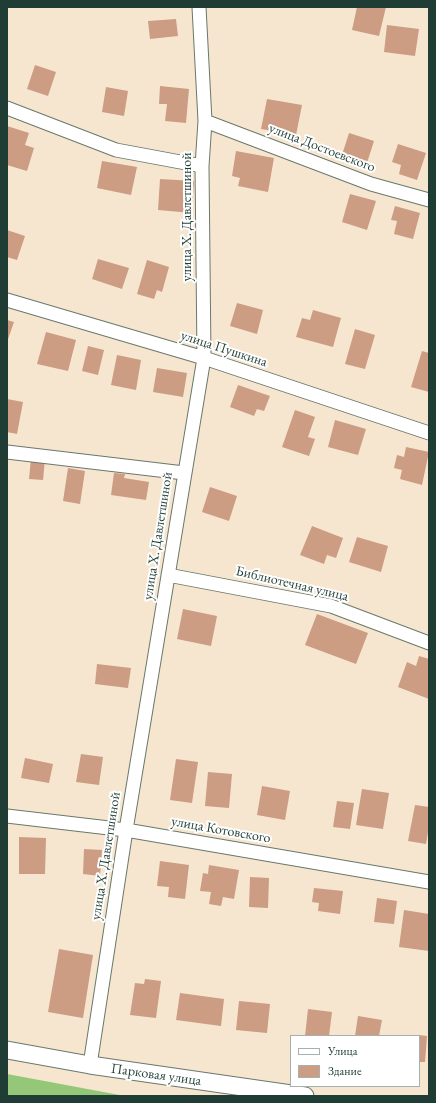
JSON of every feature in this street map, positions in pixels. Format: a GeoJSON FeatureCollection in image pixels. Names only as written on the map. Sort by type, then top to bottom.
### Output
{"type":"FeatureCollection","features":[{"type":"Feature","properties":{"kind":"street","name":"улица Х. Давлетшиной"},"geometry":{"type":"LineString","coordinates":[[90,1066],[126,830],[204,358],[202,166],[205,121],[199,7]]}},
{"type":"Feature","properties":{"kind":"street"},"geometry":{"type":"LineString","coordinates":[[7,108],[116,150],[202,166]]}},
{"type":"Feature","properties":{"kind":"street","name":"улица Достоевского"},"geometry":{"type":"LineString","coordinates":[[205,121],[371,184],[429,200]]}},
{"type":"Feature","properties":{"kind":"street","name":"улица Пушкина"},"geometry":{"type":"LineString","coordinates":[[7,300],[204,358],[429,433]]}},
{"type":"Feature","properties":{"kind":"street"},"geometry":{"type":"LineString","coordinates":[[7,452],[184,474]]}},
{"type":"Feature","properties":{"kind":"street","name":"Библиотечная улица"},"geometry":{"type":"LineString","coordinates":[[168,575],[330,606],[429,643]]}},
{"type":"Feature","properties":{"kind":"street","name":"улица Котовского"},"geometry":{"type":"LineString","coordinates":[[7,816],[126,830],[429,882]]}},
{"type":"Feature","properties":{"kind":"street","name":"Парковая улица"},"geometry":{"type":"LineString","coordinates":[[7,1050],[90,1066],[305,1096]]}},
{"type":"Feature","properties":{"kind":"green space"},"geometry":{"type":"Polygon","coordinates":[[[7,1074],[125,1096],[7,1096],[7,1074]]]}},
{"type":"Feature","properties":{"kind":"building"},"geometry":{"type":"Polygon","coordinates":[[[357,7],[386,7],[379,36],[352,30],[357,7]]]}},
{"type":"Feature","properties":{"kind":"building"},"geometry":{"type":"Polygon","coordinates":[[[176,19],[178,36],[150,39],[148,21],[176,19]]]}},
{"type":"Feature","properties":{"kind":"building"},"geometry":{"type":"Polygon","coordinates":[[[387,25],[419,29],[415,56],[384,52],[387,25]]]}},
{"type":"Feature","properties":{"kind":"building"},"geometry":{"type":"Polygon","coordinates":[[[35,65],[56,72],[48,96],[27,89],[35,65]]]}},
{"type":"Feature","properties":{"kind":"building"},"geometry":{"type":"Polygon","coordinates":[[[160,86],[189,89],[186,123],[165,121],[167,104],[159,104],[160,86]]]}},
{"type":"Feature","properties":{"kind":"building"},"geometry":{"type":"Polygon","coordinates":[[[106,87],[128,91],[124,116],[102,112],[106,87]]]}},
{"type":"Feature","properties":{"kind":"building"},"geometry":{"type":"Polygon","coordinates":[[[267,99],[302,105],[296,135],[261,129],[267,99]]]}},
{"type":"Feature","properties":{"kind":"building"},"geometry":{"type":"Polygon","coordinates":[[[7,126],[29,133],[25,145],[34,148],[27,171],[7,165],[7,126]]]}},
{"type":"Feature","properties":{"kind":"building"},"geometry":{"type":"Polygon","coordinates":[[[349,133],[374,141],[367,163],[342,155],[349,133]]]}},
{"type":"Feature","properties":{"kind":"building"},"geometry":{"type":"Polygon","coordinates":[[[398,144],[426,153],[417,180],[399,174],[401,165],[392,162],[398,144]]]}},
{"type":"Feature","properties":{"kind":"building"},"geometry":{"type":"Polygon","coordinates":[[[236,151],[274,158],[268,192],[238,186],[240,178],[232,176],[236,151]]]}},
{"type":"Feature","properties":{"kind":"building"},"geometry":{"type":"Polygon","coordinates":[[[102,161],[137,167],[131,195],[97,188],[102,161]]]}},
{"type":"Feature","properties":{"kind":"building"},"geometry":{"type":"Polygon","coordinates":[[[160,179],[194,181],[192,213],[158,210],[160,179]]]}},
{"type":"Feature","properties":{"kind":"building"},"geometry":{"type":"Polygon","coordinates":[[[350,194],[376,201],[367,230],[342,222],[350,194]]]}},
{"type":"Feature","properties":{"kind":"building"},"geometry":{"type":"Polygon","coordinates":[[[395,206],[420,213],[413,239],[394,234],[397,221],[391,220],[395,206]]]}},
{"type":"Feature","properties":{"kind":"building"},"geometry":{"type":"Polygon","coordinates":[[[7,230],[25,236],[17,260],[7,257],[7,230]]]}},
{"type":"Feature","properties":{"kind":"building"},"geometry":{"type":"Polygon","coordinates":[[[98,259],[129,268],[122,289],[92,279],[98,259]]]}},
{"type":"Feature","properties":{"kind":"building"},"geometry":{"type":"Polygon","coordinates":[[[147,260],[169,267],[162,292],[157,290],[154,299],[137,294],[147,260]]]}},
{"type":"Feature","properties":{"kind":"building"},"geometry":{"type":"Polygon","coordinates":[[[237,303],[263,310],[257,334],[230,326],[237,303]]]}},
{"type":"Feature","properties":{"kind":"building"},"geometry":{"type":"Polygon","coordinates":[[[313,310],[341,318],[333,347],[296,337],[302,318],[310,320],[313,310]]]}},
{"type":"Feature","properties":{"kind":"building"},"geometry":{"type":"Polygon","coordinates":[[[7,320],[14,322],[7,342],[7,320]]]}},
{"type":"Feature","properties":{"kind":"building"},"geometry":{"type":"Polygon","coordinates":[[[355,329],[375,335],[365,369],[345,364],[355,329]]]}},
{"type":"Feature","properties":{"kind":"building"},"geometry":{"type":"Polygon","coordinates":[[[46,332],[76,340],[68,371],[37,364],[46,332]]]}},
{"type":"Feature","properties":{"kind":"building"},"geometry":{"type":"Polygon","coordinates":[[[88,346],[104,350],[98,375],[82,371],[88,346]]]}},
{"type":"Feature","properties":{"kind":"building"},"geometry":{"type":"Polygon","coordinates":[[[422,351],[429,353],[429,392],[411,387],[422,351]]]}},
{"type":"Feature","properties":{"kind":"building"},"geometry":{"type":"Polygon","coordinates":[[[117,355],[141,360],[136,390],[111,385],[117,355]]]}},
{"type":"Feature","properties":{"kind":"building"},"geometry":{"type":"Polygon","coordinates":[[[157,368],[187,373],[183,397],[153,392],[157,368]]]}},
{"type":"Feature","properties":{"kind":"building"},"geometry":{"type":"Polygon","coordinates":[[[238,385],[270,396],[264,411],[257,409],[254,416],[230,407],[238,385]]]}},
{"type":"Feature","properties":{"kind":"building"},"geometry":{"type":"Polygon","coordinates":[[[7,399],[23,402],[17,434],[7,432],[7,399]]]}},
{"type":"Feature","properties":{"kind":"building"},"geometry":{"type":"Polygon","coordinates":[[[295,410],[315,417],[308,437],[315,439],[309,456],[282,447],[295,410]]]}},
{"type":"Feature","properties":{"kind":"building"},"geometry":{"type":"Polygon","coordinates":[[[335,420],[366,429],[358,455],[328,447],[335,420]]]}},
{"type":"Feature","properties":{"kind":"building"},"geometry":{"type":"Polygon","coordinates":[[[406,447],[429,452],[422,485],[400,479],[402,470],[394,468],[397,455],[404,457],[406,447]]]}},
{"type":"Feature","properties":{"kind":"building"},"geometry":{"type":"Polygon","coordinates":[[[31,458],[45,459],[43,480],[29,479],[31,458]]]}},
{"type":"Feature","properties":{"kind":"building"},"geometry":{"type":"Polygon","coordinates":[[[68,468],[85,471],[80,504],[63,501],[68,468]]]}},
{"type":"Feature","properties":{"kind":"building"},"geometry":{"type":"Polygon","coordinates":[[[114,473],[125,474],[124,478],[149,482],[146,500],[111,495],[114,473]]]}},
{"type":"Feature","properties":{"kind":"building"},"geometry":{"type":"Polygon","coordinates":[[[210,487],[237,496],[229,521],[202,512],[210,487]]]}},
{"type":"Feature","properties":{"kind":"building"},"geometry":{"type":"Polygon","coordinates":[[[312,526],[343,538],[336,558],[327,555],[324,564],[300,555],[312,526]]]}},
{"type":"Feature","properties":{"kind":"building"},"geometry":{"type":"Polygon","coordinates":[[[357,537],[388,546],[381,572],[349,562],[357,537]]]}},
{"type":"Feature","properties":{"kind":"building"},"geometry":{"type":"Polygon","coordinates":[[[183,609],[217,616],[211,646],[177,639],[183,609]]]}},
{"type":"Feature","properties":{"kind":"building"},"geometry":{"type":"Polygon","coordinates":[[[317,614],[368,633],[356,664],[305,645],[317,614]]]}},
{"type":"Feature","properties":{"kind":"building"},"geometry":{"type":"Polygon","coordinates":[[[419,656],[429,659],[429,699],[398,687],[407,662],[416,666],[419,656]]]}},
{"type":"Feature","properties":{"kind":"building"},"geometry":{"type":"Polygon","coordinates":[[[97,664],[131,668],[128,688],[95,684],[97,664]]]}},
{"type":"Feature","properties":{"kind":"building"},"geometry":{"type":"Polygon","coordinates":[[[81,754],[103,757],[99,785],[76,782],[81,754]]]}},
{"type":"Feature","properties":{"kind":"building"},"geometry":{"type":"Polygon","coordinates":[[[25,758],[53,764],[49,783],[21,778],[25,758]]]}},
{"type":"Feature","properties":{"kind":"building"},"geometry":{"type":"Polygon","coordinates":[[[176,759],[198,762],[192,803],[170,800],[176,759]]]}},
{"type":"Feature","properties":{"kind":"building"},"geometry":{"type":"Polygon","coordinates":[[[208,772],[232,774],[229,808],[205,806],[208,772]]]}},
{"type":"Feature","properties":{"kind":"building"},"geometry":{"type":"Polygon","coordinates":[[[262,786],[290,791],[285,820],[257,815],[262,786]]]}},
{"type":"Feature","properties":{"kind":"building"},"geometry":{"type":"Polygon","coordinates":[[[362,789],[389,793],[383,829],[356,825],[362,789]]]}},
{"type":"Feature","properties":{"kind":"building"},"geometry":{"type":"Polygon","coordinates":[[[337,801],[354,803],[350,829],[333,827],[337,801]]]}},
{"type":"Feature","properties":{"kind":"building"},"geometry":{"type":"Polygon","coordinates":[[[415,805],[429,807],[429,826],[426,844],[408,841],[415,805]]]}},
{"type":"Feature","properties":{"kind":"building"},"geometry":{"type":"Polygon","coordinates":[[[19,837],[46,838],[45,874],[19,874],[19,837]]]}},
{"type":"Feature","properties":{"kind":"building"},"geometry":{"type":"Polygon","coordinates":[[[84,849],[102,850],[100,876],[83,874],[84,849]]]}},
{"type":"Feature","properties":{"kind":"building"},"geometry":{"type":"Polygon","coordinates":[[[160,861],[189,865],[185,899],[168,897],[169,887],[157,886],[160,861]]]}},
{"type":"Feature","properties":{"kind":"building"},"geometry":{"type":"Polygon","coordinates":[[[209,865],[239,870],[234,899],[223,897],[221,906],[209,904],[211,892],[200,891],[203,873],[208,874],[209,865]]]}},
{"type":"Feature","properties":{"kind":"building"},"geometry":{"type":"Polygon","coordinates":[[[250,877],[269,878],[268,908],[249,907],[250,877]]]}},
{"type":"Feature","properties":{"kind":"building"},"geometry":{"type":"Polygon","coordinates":[[[314,888],[343,891],[340,914],[318,911],[319,903],[312,902],[314,888]]]}},
{"type":"Feature","properties":{"kind":"building"},"geometry":{"type":"Polygon","coordinates":[[[377,898],[397,901],[394,924],[374,922],[377,898]]]}},
{"type":"Feature","properties":{"kind":"building"},"geometry":{"type":"Polygon","coordinates":[[[404,910],[429,914],[429,951],[399,947],[404,910]]]}},
{"type":"Feature","properties":{"kind":"building"},"geometry":{"type":"Polygon","coordinates":[[[59,949],[93,955],[83,1018],[48,1012],[59,949]]]}},
{"type":"Feature","properties":{"kind":"building"},"geometry":{"type":"Polygon","coordinates":[[[145,979],[161,981],[156,1018],[130,1015],[135,983],[144,984],[145,979]]]}},
{"type":"Feature","properties":{"kind":"building"},"geometry":{"type":"Polygon","coordinates":[[[180,993],[224,999],[221,1026],[176,1020],[180,993]]]}},
{"type":"Feature","properties":{"kind":"building"},"geometry":{"type":"Polygon","coordinates":[[[239,1001],[270,1004],[267,1033],[236,1030],[239,1001]]]}},
{"type":"Feature","properties":{"kind":"building"},"geometry":{"type":"Polygon","coordinates":[[[308,1009],[332,1012],[329,1035],[305,1035],[308,1009]]]}},
{"type":"Feature","properties":{"kind":"building"},"geometry":{"type":"Polygon","coordinates":[[[358,1016],[382,1020],[379,1035],[355,1035],[358,1016]]]}},
{"type":"Feature","properties":{"kind":"building"},"geometry":{"type":"Polygon","coordinates":[[[420,1035],[427,1036],[425,1062],[420,1062],[420,1035]]]}}]}
